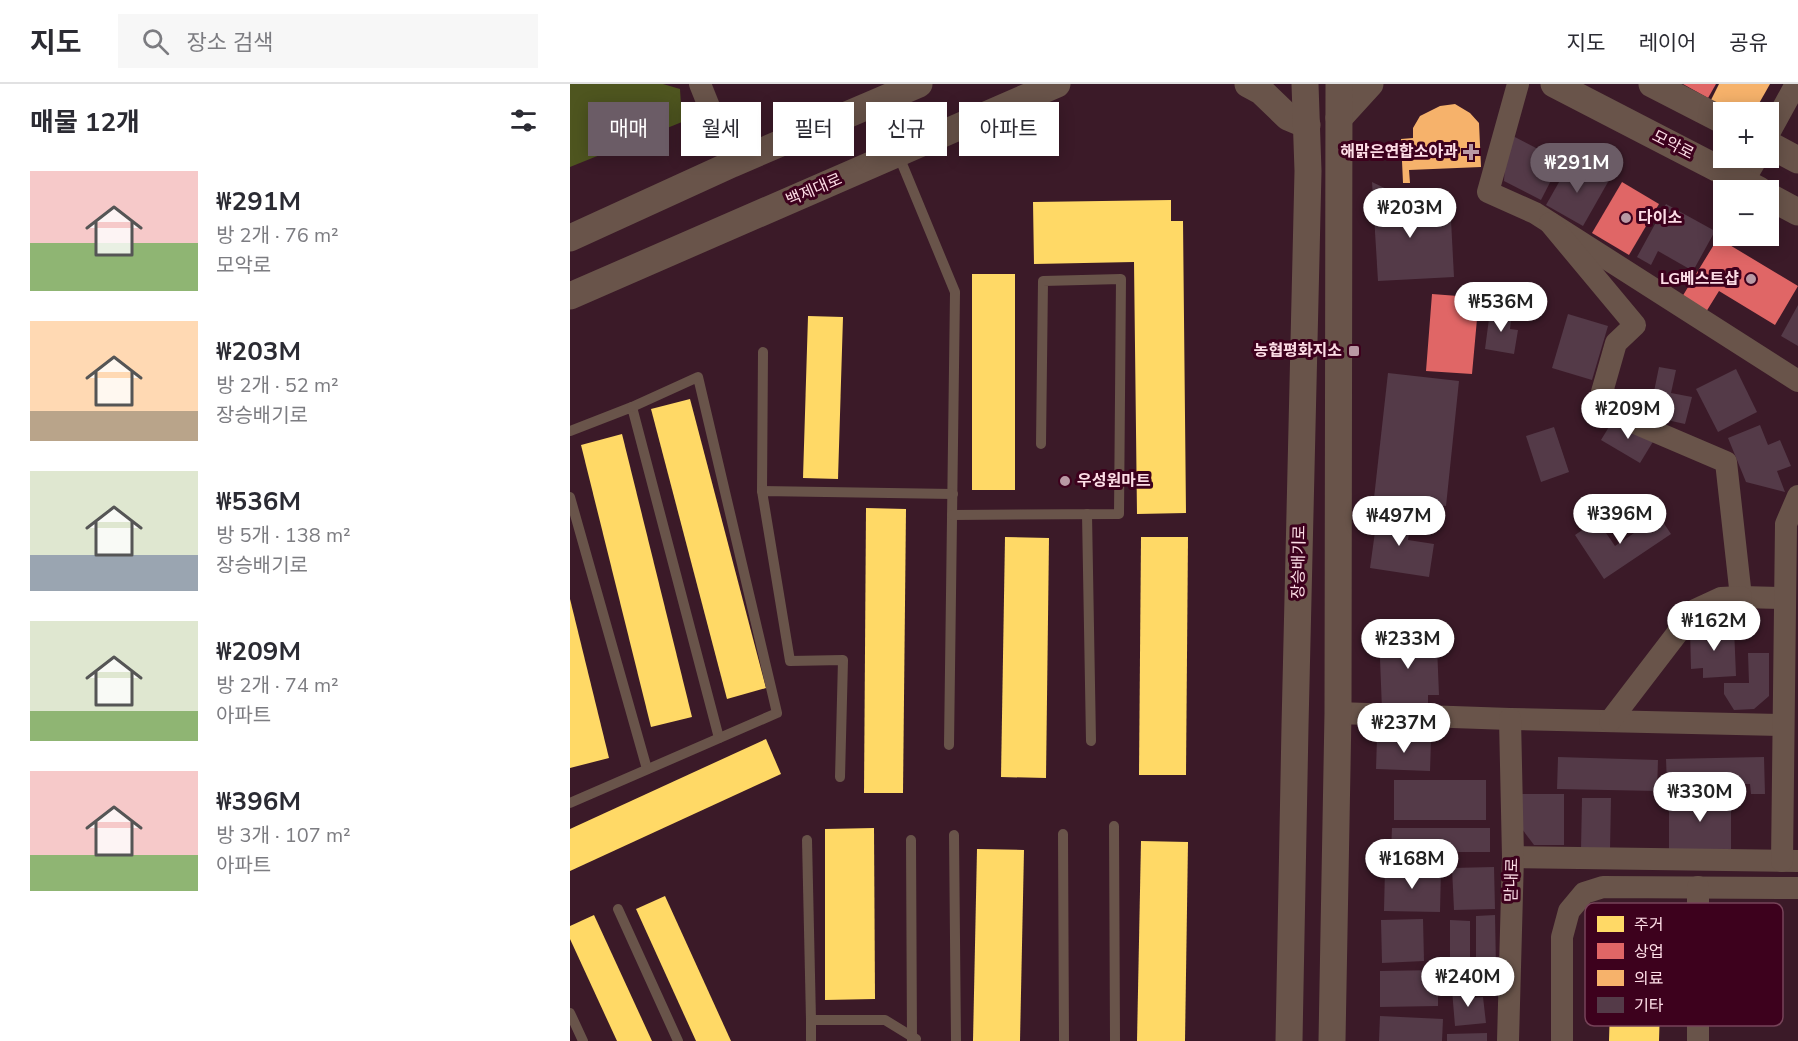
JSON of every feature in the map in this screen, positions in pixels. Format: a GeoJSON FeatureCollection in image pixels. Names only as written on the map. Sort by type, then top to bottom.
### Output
{"type":"FeatureCollection","features":[{"type":"Feature","properties":{"kind":"street"},"geometry":{"type":"LineString","coordinates":[[700,84],[732,164]]}},
{"type":"Feature","properties":{"kind":"street","name":"백제대로"},"geometry":{"type":"LineString","coordinates":[[947,132],[1057,84]]}},
{"type":"Feature","properties":{"kind":"street"},"geometry":{"type":"LineString","coordinates":[[1248,84],[1261,91],[1288,117],[1307,125]]}},
{"type":"Feature","properties":{"kind":"street","name":"장승배기로"},"geometry":{"type":"LineString","coordinates":[[1289,1041],[1294,726],[1308,171],[1305,84]]}},
{"type":"Feature","properties":{"kind":"street"},"geometry":{"type":"LineString","coordinates":[[1332,1041],[1338,713],[1339,84]]}},
{"type":"Feature","properties":{"kind":"street"},"geometry":{"type":"LineString","coordinates":[[1339,118],[1370,84]]}},
{"type":"Feature","properties":{"kind":"street"},"geometry":{"type":"LineString","coordinates":[[1518,84],[1488,192],[1535,213],[1798,381]]}},
{"type":"Feature","properties":{"kind":"street","name":"모악로"},"geometry":{"type":"LineString","coordinates":[[1554,84],[1739,180]]}},
{"type":"Feature","properties":{"kind":"street"},"geometry":{"type":"LineString","coordinates":[[1652,84],[1713,115]]}},
{"type":"Feature","properties":{"kind":"street"},"geometry":{"type":"LineString","coordinates":[[1779,115],[1796,84]]}},
{"type":"Feature","properties":{"kind":"street"},"geometry":{"type":"LineString","coordinates":[[570,238],[732,164],[912,86]]}},
{"type":"Feature","properties":{"kind":"street"},"geometry":{"type":"LineString","coordinates":[[1779,150],[1798,160]]}},
{"type":"Feature","properties":{"kind":"street","name":"백제대로"},"geometry":{"type":"LineString","coordinates":[[570,296],[892,156]]}},
{"type":"Feature","properties":{"kind":"street"},"geometry":{"type":"LineString","coordinates":[[1779,202],[1798,212]]}},
{"type":"Feature","properties":{"kind":"street"},"geometry":{"type":"LineString","coordinates":[[1550,223],[1635,325],[1616,343],[1602,392],[1637,424],[1726,462],[1741,597]]}},
{"type":"Feature","properties":{"kind":"street"},"geometry":{"type":"LineString","coordinates":[[1513,857],[1790,861],[1783,725],[1785,598],[1792,528],[1798,496]]}},
{"type":"Feature","properties":{"kind":"street"},"geometry":{"type":"LineString","coordinates":[[1610,721],[1695,610],[1721,598],[1785,598]]}},
{"type":"Feature","properties":{"kind":"street"},"geometry":{"type":"LineString","coordinates":[[1338,713],[1783,725]]}},
{"type":"Feature","properties":{"kind":"street","name":"맏내로"},"geometry":{"type":"LineString","coordinates":[[1508,1041],[1513,857],[1510,719]]}},
{"type":"Feature","properties":{"kind":"street"},"geometry":{"type":"LineString","coordinates":[[1562,1041],[1562,937],[1569,911],[1584,893],[1604,887],[1798,888]]}},
{"type":"Feature","properties":{"kind":"street"},"geometry":{"type":"LineString","coordinates":[[1698,887],[1698,903]]}},
{"type":"Feature","properties":{"kind":"lane"},"geometry":{"type":"LineString","coordinates":[[898,156],[956,292],[949,745]]}},
{"type":"Feature","properties":{"kind":"lane"},"geometry":{"type":"LineString","coordinates":[[952,515],[1119,514],[1121,279],[1043,281],[1041,444]]}},
{"type":"Feature","properties":{"kind":"lane"},"geometry":{"type":"LineString","coordinates":[[763,352],[762,491],[790,661],[843,660],[840,777]]}},
{"type":"Feature","properties":{"kind":"lane"},"geometry":{"type":"LineString","coordinates":[[570,431],[632,407],[698,377],[777,713],[570,802]]}},
{"type":"Feature","properties":{"kind":"lane"},"geometry":{"type":"LineString","coordinates":[[632,407],[719,738]]}},
{"type":"Feature","properties":{"kind":"lane"},"geometry":{"type":"LineString","coordinates":[[762,491],[952,494]]}},
{"type":"Feature","properties":{"kind":"lane"},"geometry":{"type":"LineString","coordinates":[[570,496],[646,770]]}},
{"type":"Feature","properties":{"kind":"lane"},"geometry":{"type":"LineString","coordinates":[[1088,514],[1091,741]]}},
{"type":"Feature","properties":{"kind":"lane"},"geometry":{"type":"LineString","coordinates":[[1114,826],[1115,1041]]}},
{"type":"Feature","properties":{"kind":"lane"},"geometry":{"type":"LineString","coordinates":[[1063,834],[1064,1041]]}},
{"type":"Feature","properties":{"kind":"lane"},"geometry":{"type":"LineString","coordinates":[[954,835],[956,1041]]}},
{"type":"Feature","properties":{"kind":"lane"},"geometry":{"type":"LineString","coordinates":[[807,840],[811,1041]]}},
{"type":"Feature","properties":{"kind":"lane"},"geometry":{"type":"LineString","coordinates":[[911,840],[914,1040]]}},
{"type":"Feature","properties":{"kind":"lane"},"geometry":{"type":"LineString","coordinates":[[618,909],[678,1041]]}},
{"type":"Feature","properties":{"kind":"lane"},"geometry":{"type":"LineString","coordinates":[[570,1013],[583,1041]]}},
{"type":"Feature","properties":{"kind":"lane"},"geometry":{"type":"LineString","coordinates":[[811,1020],[885,1020],[914,1040]]}},
{"type":"Feature","properties":{"kind":"green space"},"geometry":{"type":"Polygon","coordinates":[[[570,84],[663,84],[680,89],[681,122],[669,127],[669,102],[588,102],[588,156],[597,156],[570,167],[570,84]]]}},
{"type":"Feature","properties":{"kind":"building: 주거"},"geometry":{"type":"Polygon","coordinates":[[[1171,200],[1171,221],[1183,221],[1186,513],[1137,514],[1134,262],[1034,264],[1033,202],[1171,200]]]}},
{"type":"Feature","properties":{"kind":"building: 주거"},"geometry":{"type":"Polygon","coordinates":[[[972,274],[1015,274],[1015,490],[972,490],[972,274]]]}},
{"type":"Feature","properties":{"kind":"building: 주거"},"geometry":{"type":"Polygon","coordinates":[[[808,316],[843,317],[838,479],[803,478],[808,316]]]}},
{"type":"Feature","properties":{"kind":"building: 주거"},"geometry":{"type":"Polygon","coordinates":[[[690,399],[766,688],[727,699],[651,409],[690,399]]]}},
{"type":"Feature","properties":{"kind":"building: 주거"},"geometry":{"type":"Polygon","coordinates":[[[622,434],[692,717],[651,727],[581,445],[622,434]]]}},
{"type":"Feature","properties":{"kind":"building: 주거"},"geometry":{"type":"Polygon","coordinates":[[[866,508],[906,509],[903,793],[864,793],[866,508]]]}},
{"type":"Feature","properties":{"kind":"building: 주거"},"geometry":{"type":"Polygon","coordinates":[[[1005,537],[1049,538],[1046,778],[1001,777],[1005,537]]]}},
{"type":"Feature","properties":{"kind":"building: 주거"},"geometry":{"type":"Polygon","coordinates":[[[1141,537],[1188,537],[1186,775],[1139,775],[1141,537]]]}},
{"type":"Feature","properties":{"kind":"building: 주거"},"geometry":{"type":"Polygon","coordinates":[[[570,599],[609,758],[570,768],[570,599]]]}},
{"type":"Feature","properties":{"kind":"building: 주거"},"geometry":{"type":"Polygon","coordinates":[[[766,739],[781,774],[570,871],[570,829],[766,739]]]}},
{"type":"Feature","properties":{"kind":"building: 주거"},"geometry":{"type":"Polygon","coordinates":[[[874,828],[875,999],[825,1000],[825,829],[874,828]]]}},
{"type":"Feature","properties":{"kind":"building: 주거"},"geometry":{"type":"Polygon","coordinates":[[[1141,841],[1188,842],[1185,1041],[1137,1041],[1141,841]]]}},
{"type":"Feature","properties":{"kind":"building: 주거"},"geometry":{"type":"Polygon","coordinates":[[[977,849],[1024,850],[1020,1041],[973,1041],[977,849]]]}},
{"type":"Feature","properties":{"kind":"building: 주거"},"geometry":{"type":"Polygon","coordinates":[[[665,896],[731,1041],[696,1041],[636,909],[665,896]]]}},
{"type":"Feature","properties":{"kind":"building: 주거"},"geometry":{"type":"Polygon","coordinates":[[[594,915],[652,1041],[617,1041],[570,939],[570,926],[594,915]]]}},
{"type":"Feature","properties":{"kind":"building: 주거"},"geometry":{"type":"Polygon","coordinates":[[[1609,1026],[1659,1026],[1659,1041],[1609,1041],[1609,1026]]]}},
{"type":"Feature","properties":{"kind":"building: 상업"},"geometry":{"type":"Polygon","coordinates":[[[1683,84],[1716,84],[1708,98],[1683,84]]]}},
{"type":"Feature","properties":{"kind":"building: 상업","name":"다이소"},"geometry":{"type":"Polygon","coordinates":[[[1622,182],[1659,204],[1629,255],[1592,233],[1622,182]]]}},
{"type":"Feature","properties":{"kind":"building: 상업"},"geometry":{"type":"Polygon","coordinates":[[[1713,246],[1731,246],[1798,286],[1775,325],[1719,291],[1706,312],[1682,297],[1713,246]]]}},
{"type":"Feature","properties":{"kind":"building: 상업"},"geometry":{"type":"Polygon","coordinates":[[[1432,294],[1471,297],[1470,308],[1478,308],[1472,374],[1426,371],[1432,294]]]}},
{"type":"Feature","properties":{"kind":"building: 의료"},"geometry":{"type":"Polygon","coordinates":[[[1719,84],[1770,84],[1760,102],[1715,102],[1711,100],[1719,84]]]}},
{"type":"Feature","properties":{"kind":"building: 의료"},"geometry":{"type":"Polygon","coordinates":[[[1455,104],[1470,113],[1479,123],[1481,167],[1409,170],[1410,183],[1403,183],[1401,139],[1413,138],[1413,128],[1420,116],[1440,106],[1455,104]]]}},
{"type":"Feature","properties":{"kind":"building: 기타"},"geometry":{"type":"Polygon","coordinates":[[[1507,133],[1561,161],[1541,200],[1504,181],[1507,133]]]}},
{"type":"Feature","properties":{"kind":"building: 기타"},"geometry":{"type":"Polygon","coordinates":[[[1571,161],[1608,182],[1583,226],[1546,205],[1571,161]]]}},
{"type":"Feature","properties":{"kind":"building: 기타"},"geometry":{"type":"Polygon","coordinates":[[[1372,182],[1451,220],[1454,277],[1378,281],[1372,182]]]}},
{"type":"Feature","properties":{"kind":"building: 기타"},"geometry":{"type":"Polygon","coordinates":[[[1666,204],[1713,230],[1713,235],[1693,271],[1658,251],[1651,265],[1637,257],[1666,204]]]}},
{"type":"Feature","properties":{"kind":"building: 기타"},"geometry":{"type":"Polygon","coordinates":[[[1798,305],[1798,346],[1781,336],[1798,305]]]}},
{"type":"Feature","properties":{"kind":"building: 기타"},"geometry":{"type":"Polygon","coordinates":[[[1490,311],[1512,314],[1510,329],[1518,330],[1514,354],[1485,349],[1490,311]]]}},
{"type":"Feature","properties":{"kind":"building: 기타"},"geometry":{"type":"Polygon","coordinates":[[[1568,314],[1608,326],[1592,380],[1552,368],[1568,314]]]}},
{"type":"Feature","properties":{"kind":"building: 기타"},"geometry":{"type":"Polygon","coordinates":[[[1659,367],[1676,370],[1671,393],[1692,397],[1685,424],[1649,416],[1659,367]]]}},
{"type":"Feature","properties":{"kind":"building: 기타"},"geometry":{"type":"Polygon","coordinates":[[[1736,369],[1757,412],[1718,432],[1696,389],[1736,369]]]}},
{"type":"Feature","properties":{"kind":"building: 기타"},"geometry":{"type":"Polygon","coordinates":[[[1388,373],[1459,381],[1446,506],[1374,498],[1388,373]]]}},
{"type":"Feature","properties":{"kind":"building: 기타"},"geometry":{"type":"Polygon","coordinates":[[[1615,417],[1654,440],[1640,463],[1601,440],[1615,417]]]}},
{"type":"Feature","properties":{"kind":"building: 기타"},"geometry":{"type":"Polygon","coordinates":[[[1760,425],[1768,445],[1780,440],[1791,466],[1777,471],[1785,492],[1746,482],[1728,438],[1760,425]]]}},
{"type":"Feature","properties":{"kind":"building: 기타"},"geometry":{"type":"Polygon","coordinates":[[[1554,427],[1569,472],[1541,482],[1526,436],[1554,427]]]}},
{"type":"Feature","properties":{"kind":"building: 기타"},"geometry":{"type":"Polygon","coordinates":[[[1378,510],[1412,515],[1408,540],[1434,544],[1429,577],[1370,568],[1378,510]]]}},
{"type":"Feature","properties":{"kind":"building: 기타"},"geometry":{"type":"Polygon","coordinates":[[[1659,516],[1671,534],[1604,579],[1575,535],[1597,520],[1615,546],[1659,516]]]}},
{"type":"Feature","properties":{"kind":"building: 기타"},"geometry":{"type":"Polygon","coordinates":[[[1734,627],[1736,676],[1703,678],[1703,668],[1691,669],[1690,629],[1734,627]]]}},
{"type":"Feature","properties":{"kind":"building: 기타"},"geometry":{"type":"Polygon","coordinates":[[[1428,631],[1429,647],[1437,646],[1439,695],[1428,695],[1428,708],[1382,710],[1379,633],[1428,631]]]}},
{"type":"Feature","properties":{"kind":"building: 기타"},"geometry":{"type":"Polygon","coordinates":[[[1748,653],[1769,653],[1769,696],[1754,709],[1734,710],[1724,694],[1724,683],[1749,683],[1748,653]]]}},
{"type":"Feature","properties":{"kind":"building: 기타"},"geometry":{"type":"Polygon","coordinates":[[[1377,737],[1431,739],[1430,771],[1376,769],[1377,737]]]}},
{"type":"Feature","properties":{"kind":"building: 기타"},"geometry":{"type":"Polygon","coordinates":[[[1558,757],[1658,760],[1657,791],[1557,789],[1558,757]]]}},
{"type":"Feature","properties":{"kind":"building: 기타"},"geometry":{"type":"Polygon","coordinates":[[[1764,757],[1765,794],[1751,794],[1750,784],[1667,785],[1666,759],[1764,757]]]}},
{"type":"Feature","properties":{"kind":"building: 기타"},"geometry":{"type":"Polygon","coordinates":[[[1394,780],[1486,780],[1486,820],[1394,820],[1394,780]]]}},
{"type":"Feature","properties":{"kind":"building: 기타"},"geometry":{"type":"Polygon","coordinates":[[[1522,794],[1564,794],[1564,845],[1534,845],[1522,829],[1522,794]]]}},
{"type":"Feature","properties":{"kind":"building: 기타"},"geometry":{"type":"Polygon","coordinates":[[[1669,796],[1731,797],[1731,849],[1669,849],[1669,796]]]}},
{"type":"Feature","properties":{"kind":"building: 기타"},"geometry":{"type":"Polygon","coordinates":[[[1582,798],[1611,798],[1610,850],[1581,850],[1582,798]]]}},
{"type":"Feature","properties":{"kind":"building: 기타"},"geometry":{"type":"Polygon","coordinates":[[[1392,828],[1490,828],[1490,852],[1391,852],[1392,828]]]}},
{"type":"Feature","properties":{"kind":"building: 기타"},"geometry":{"type":"Polygon","coordinates":[[[1494,867],[1495,909],[1454,910],[1452,868],[1494,867]]]}},
{"type":"Feature","properties":{"kind":"building: 기타"},"geometry":{"type":"Polygon","coordinates":[[[1385,868],[1441,869],[1440,912],[1384,911],[1385,868]]]}},
{"type":"Feature","properties":{"kind":"building: 기타"},"geometry":{"type":"Polygon","coordinates":[[[1495,915],[1496,968],[1476,969],[1476,916],[1495,915]]]}},
{"type":"Feature","properties":{"kind":"building: 기타"},"geometry":{"type":"Polygon","coordinates":[[[1423,919],[1424,961],[1382,963],[1381,920],[1423,919]]]}},
{"type":"Feature","properties":{"kind":"building: 기타"},"geometry":{"type":"Polygon","coordinates":[[[1450,920],[1470,921],[1470,969],[1450,968],[1450,920]]]}},
{"type":"Feature","properties":{"kind":"building: 기타"},"geometry":{"type":"Polygon","coordinates":[[[1438,970],[1438,1006],[1380,1007],[1380,971],[1438,970]]]}},
{"type":"Feature","properties":{"kind":"building: 기타"},"geometry":{"type":"Polygon","coordinates":[[[1471,988],[1472,998],[1483,997],[1486,1023],[1455,1026],[1452,990],[1471,988]]]}},
{"type":"Feature","properties":{"kind":"building: 기타"},"geometry":{"type":"Polygon","coordinates":[[[1380,1016],[1443,1019],[1442,1041],[1379,1041],[1380,1016]]]}},
{"type":"Feature","properties":{"kind":"building: 기타"},"geometry":{"type":"Polygon","coordinates":[[[1487,1033],[1487,1041],[1447,1041],[1447,1034],[1487,1033]]]}},
{"type":"Feature","properties":{"kind":"place","name":"해맑은연합소아과"},"geometry":{"type":"Point","coordinates":[1471,152]}},
{"type":"Feature","properties":{"kind":"place","name":"다이소"},"geometry":{"type":"Point","coordinates":[1626,218]}},
{"type":"Feature","properties":{"kind":"place","name":"LG베스트샵"},"geometry":{"type":"Point","coordinates":[1751,279]}},
{"type":"Feature","properties":{"kind":"place","name":"농협평화지소"},"geometry":{"type":"Point","coordinates":[1354,351]}},
{"type":"Feature","properties":{"kind":"place","name":"우성원마트"},"geometry":{"type":"Point","coordinates":[1065,481]}}]}
